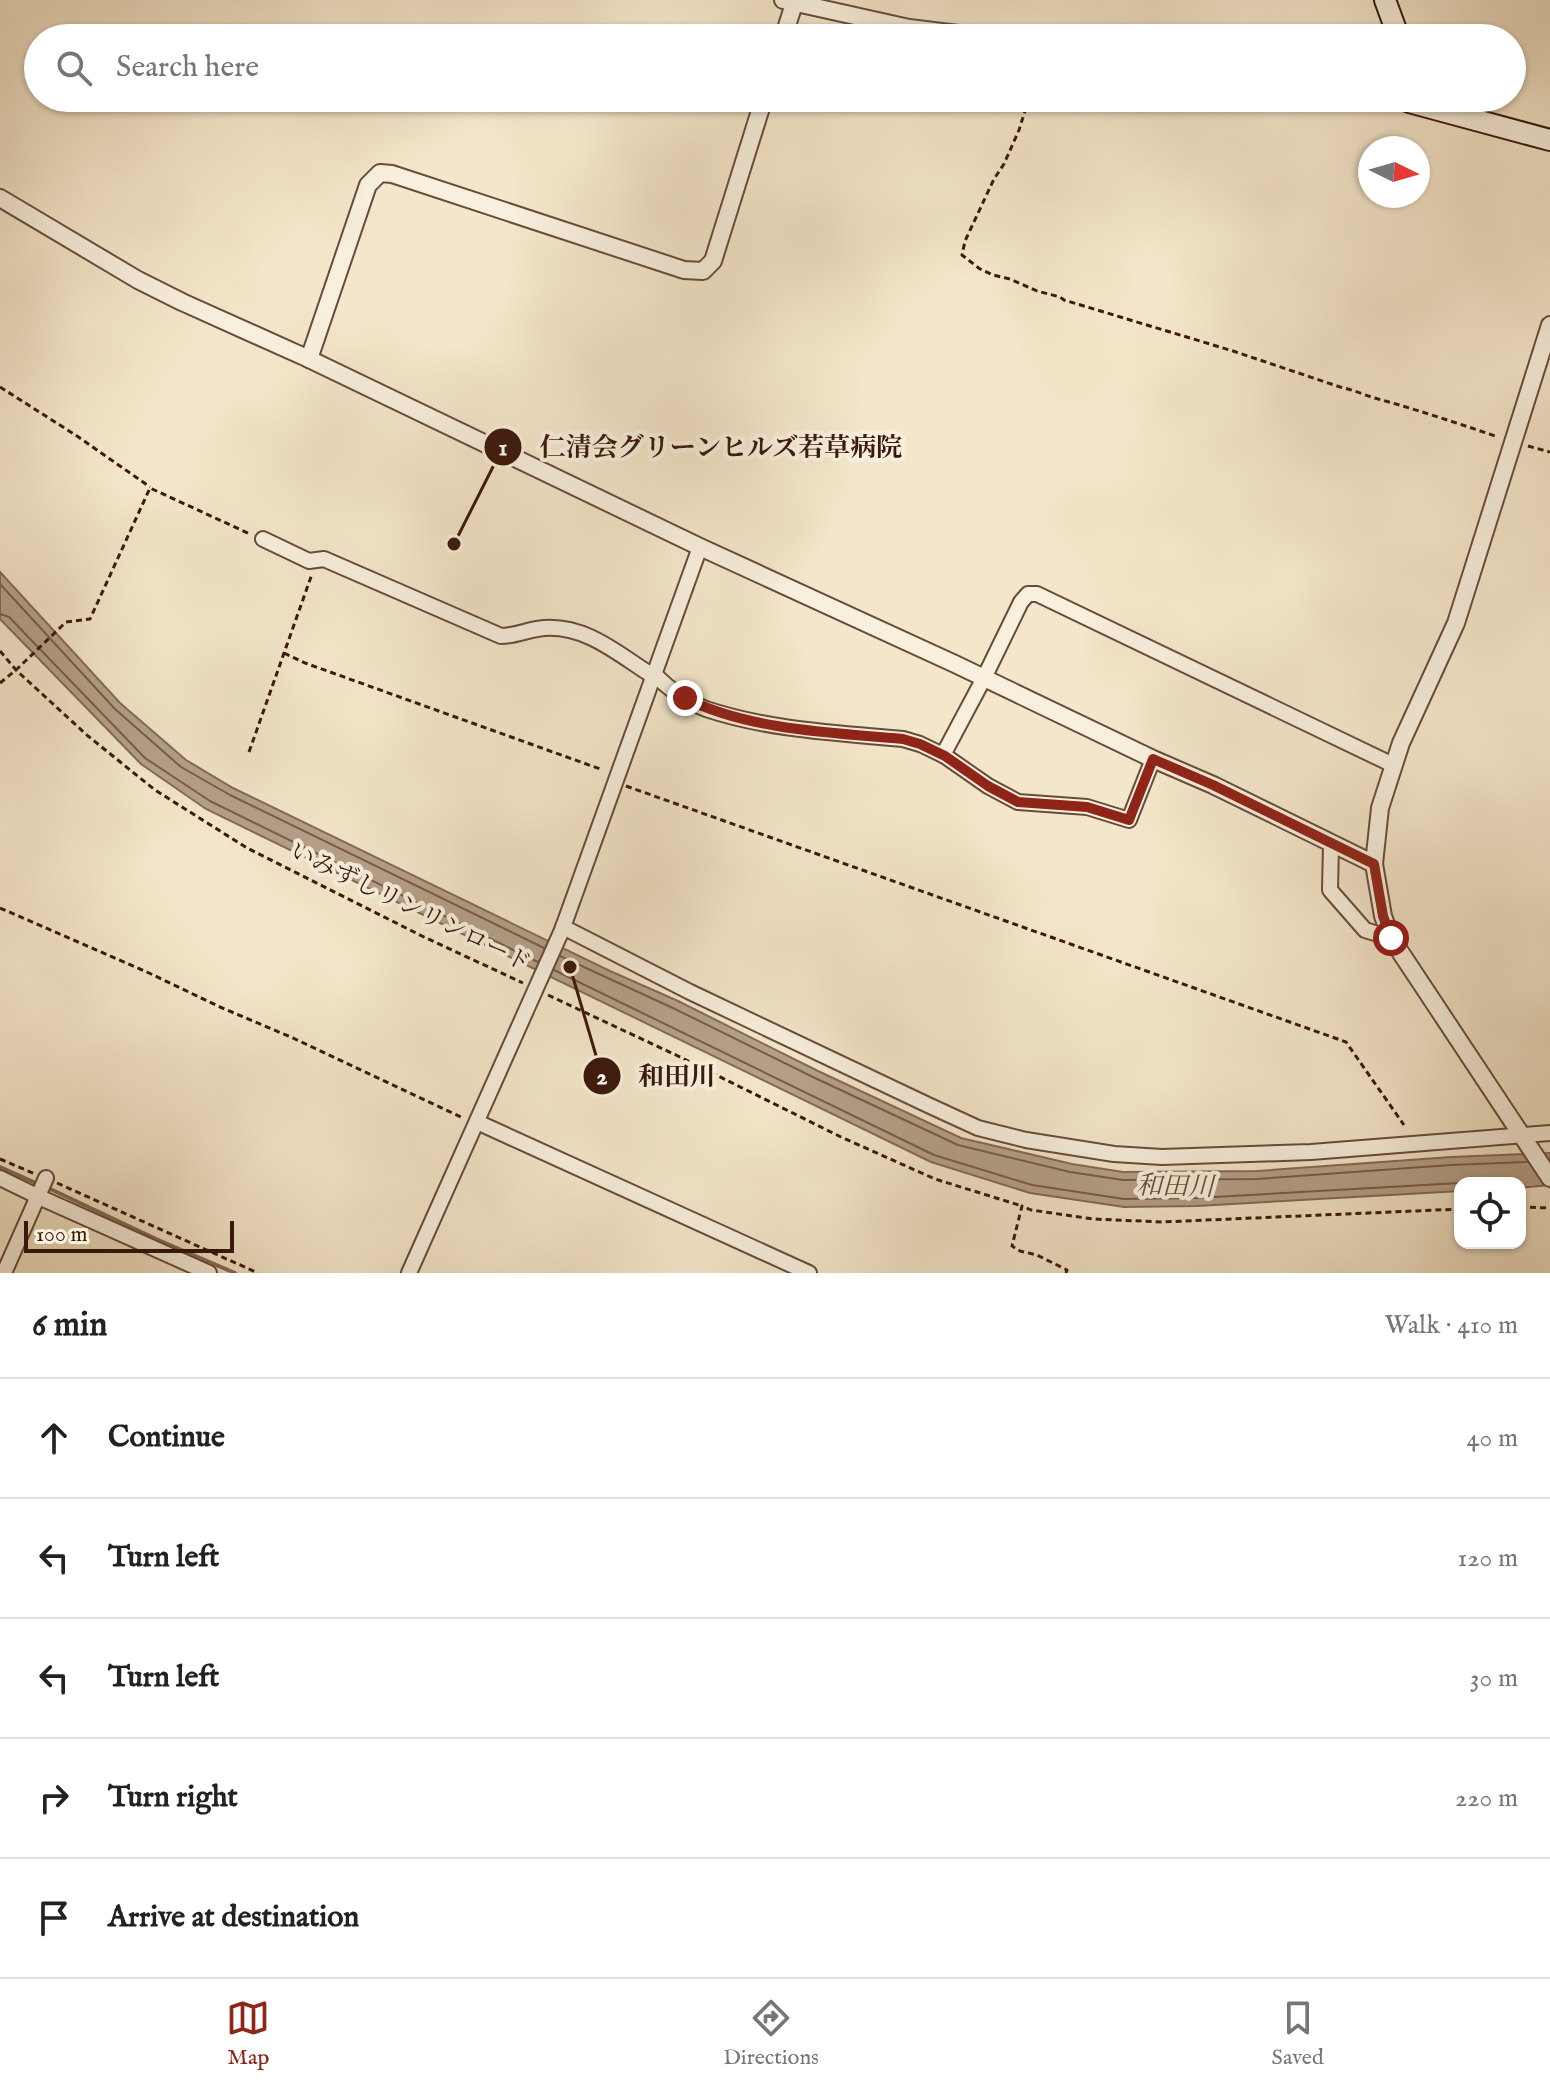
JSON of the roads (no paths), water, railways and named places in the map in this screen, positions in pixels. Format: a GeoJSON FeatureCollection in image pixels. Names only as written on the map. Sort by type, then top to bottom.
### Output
{"type":"FeatureCollection","features":[{"type":"Feature","properties":{"kind":"main road"},"geometry":{"type":"LineString","coordinates":[[1385,0],[1394,24]]}},
{"type":"Feature","properties":{"kind":"main road"},"geometry":{"type":"LineString","coordinates":[[1450,112],[1550,140]]}},
{"type":"Feature","properties":{"kind":"street"},"geometry":{"type":"LineString","coordinates":[[785,24],[788,2],[890,24]]}},
{"type":"Feature","properties":{"kind":"street"},"geometry":{"type":"LineString","coordinates":[[309,359],[368,185],[380,173],[392,174],[684,270],[703,271],[713,261],[760,112]]}},
{"type":"Feature","properties":{"kind":"street"},"geometry":{"type":"LineString","coordinates":[[0,198],[138,280],[700,547],[1213,785],[1374,864]]}},
{"type":"Feature","properties":{"kind":"street"},"geometry":{"type":"LineString","coordinates":[[1550,325],[1456,623],[1401,743],[1380,808],[1374,864],[1383,916],[1391,938],[1550,1178]]}},
{"type":"Feature","properties":{"kind":"street"},"geometry":{"type":"LineString","coordinates":[[263,539],[309,561],[324,559],[501,636],[514,636],[542,628],[564,628],[585,634],[704,708],[784,728],[903,739],[920,744],[1018,802],[1087,807],[1129,820],[1153,759]]}},
{"type":"Feature","properties":{"kind":"street"},"geometry":{"type":"LineString","coordinates":[[409,1273],[562,929],[700,547]]}},
{"type":"Feature","properties":{"kind":"street"},"geometry":{"type":"LineString","coordinates":[[943,755],[1021,602],[1028,594],[1037,594],[1389,763]]}},
{"type":"Feature","properties":{"kind":"street"},"geometry":{"type":"LineString","coordinates":[[1331,844],[1330,890],[1365,930],[1391,938]]}},
{"type":"Feature","properties":{"kind":"street"},"geometry":{"type":"LineString","coordinates":[[562,929],[978,1128],[1026,1140],[1114,1154],[1162,1157],[1311,1152],[1550,1133]]}},
{"type":"Feature","properties":{"kind":"street"},"geometry":{"type":"LineString","coordinates":[[477,1124],[809,1273]]}},
{"type":"Feature","properties":{"kind":"street"},"geometry":{"type":"LineString","coordinates":[[0,1178],[209,1273]]}},
{"type":"Feature","properties":{"kind":"street"},"geometry":{"type":"LineString","coordinates":[[4,1273],[46,1178]]}},
{"type":"Feature","properties":{"kind":"water"},"geometry":{"type":"Polygon","coordinates":[[[0,572],[120,703],[186,760],[233,788],[961,1138],[1072,1164],[1123,1172],[1257,1171],[1550,1153],[1550,1185],[1526,1187],[1526,1177],[1454,1177],[1454,1191],[1197,1206],[1124,1207],[1030,1193],[931,1162],[206,809],[141,764],[0,619],[0,572]]]}},
{"type":"Feature","properties":{"kind":"waterway"},"geometry":{"type":"LineString","coordinates":[[0,1167],[38,1184]]}},
{"type":"Feature","properties":{"kind":"waterway"},"geometry":{"type":"LineString","coordinates":[[46,1187],[235,1273]]}},
{"type":"Feature","properties":{"kind":"place","name":"仁清会グリーンヒルズ若草病院"},"geometry":{"type":"Point","coordinates":[454,544]}},
{"type":"Feature","properties":{"kind":"place","name":"和田川"},"geometry":{"type":"Point","coordinates":[570,967]}}]}
